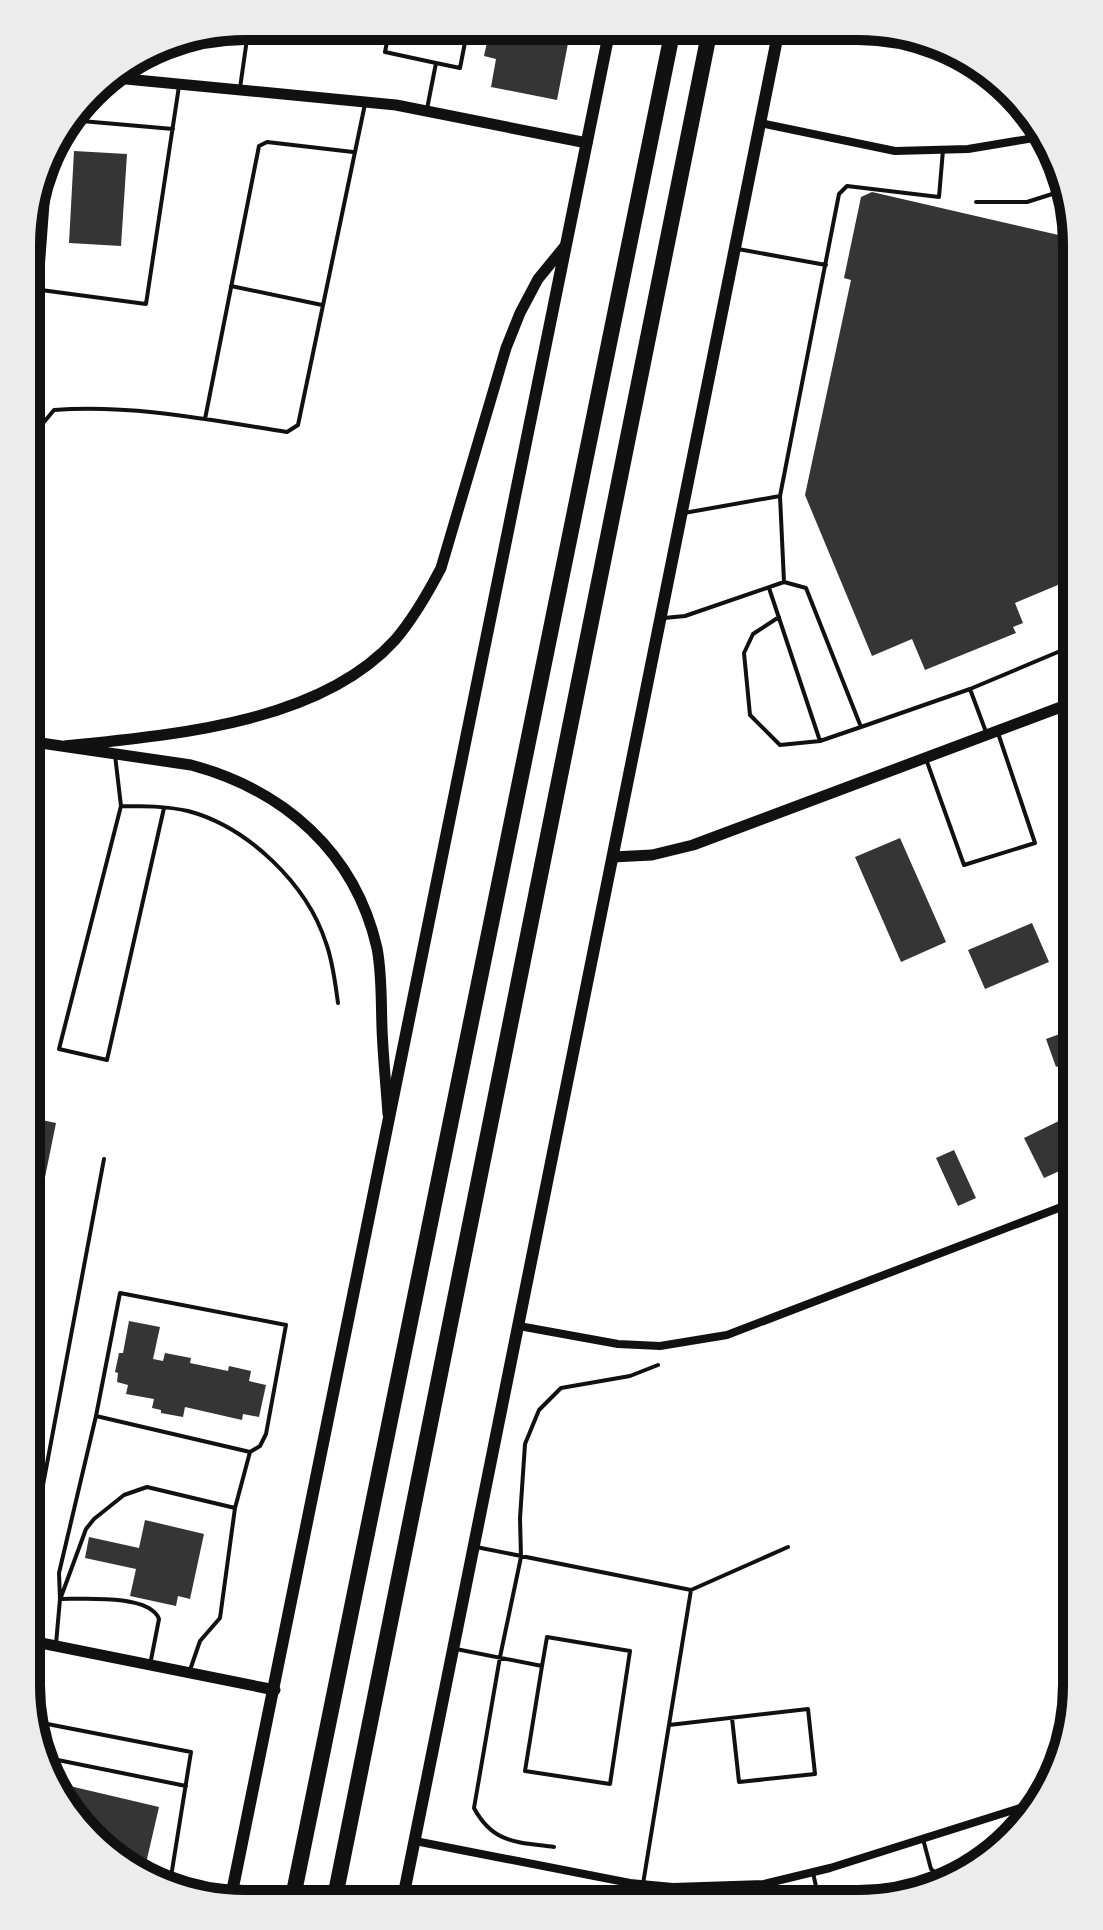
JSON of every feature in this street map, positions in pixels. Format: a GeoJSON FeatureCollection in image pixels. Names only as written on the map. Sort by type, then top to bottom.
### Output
{"type":"FeatureCollection","features":[{"type":"Feature","properties":{"kind":"highway"},"geometry":{"type":"LineString","coordinates":[[294,1890],[671,40]]}},
{"type":"Feature","properties":{"kind":"highway"},"geometry":{"type":"LineString","coordinates":[[336,1890],[708,40]]}},
{"type":"Feature","properties":{"kind":"main road"},"geometry":{"type":"LineString","coordinates":[[233,1889],[608,40]]}},
{"type":"Feature","properties":{"kind":"main road"},"geometry":{"type":"LineString","coordinates":[[405,1890],[777,40]]}},
{"type":"Feature","properties":{"kind":"street"},"geometry":{"type":"LineString","coordinates":[[125,79],[396,105],[587,143]]}},
{"type":"Feature","properties":{"kind":"street"},"geometry":{"type":"LineString","coordinates":[[760,123],[895,151],[996,146],[1033,138]]}},
{"type":"Feature","properties":{"kind":"street"},"geometry":{"type":"LineString","coordinates":[[65,746],[195,730],[276,710],[347,679],[395,639],[441,568],[495,379],[520,313],[538,279],[566,245]]}},
{"type":"Feature","properties":{"kind":"street"},"geometry":{"type":"LineString","coordinates":[[613,857],[652,855],[693,845],[1063,706]]}},
{"type":"Feature","properties":{"kind":"street"},"geometry":{"type":"LineString","coordinates":[[40,743],[191,765],[243,782],[292,812],[335,857],[367,912],[377,951],[388,1125]]}},
{"type":"Feature","properties":{"kind":"street"},"geometry":{"type":"LineString","coordinates":[[519,1326],[618,1344],[682,1344],[727,1335],[1063,1206]]}},
{"type":"Feature","properties":{"kind":"street"},"geometry":{"type":"LineString","coordinates":[[40,1643],[275,1690]]}},
{"type":"Feature","properties":{"kind":"street"},"geometry":{"type":"LineString","coordinates":[[415,1841],[643,1884],[688,1887],[764,1884],[813,1873],[1022,1808]]}},
{"type":"Feature","properties":{"kind":"lane"},"geometry":{"type":"LineString","coordinates":[[240,90],[247,40]]}},
{"type":"Feature","properties":{"kind":"lane"},"geometry":{"type":"LineString","coordinates":[[387,40],[385,52],[460,68],[465,40]]}},
{"type":"Feature","properties":{"kind":"lane"},"geometry":{"type":"LineString","coordinates":[[427,111],[436,63]]}},
{"type":"Feature","properties":{"kind":"lane"},"geometry":{"type":"LineString","coordinates":[[49,186],[41,290],[146,304],[179,84]]}},
{"type":"Feature","properties":{"kind":"lane"},"geometry":{"type":"LineString","coordinates":[[40,427],[54,410],[90,407],[205,419],[287,432],[298,425],[365,103]]}},
{"type":"Feature","properties":{"kind":"lane"},"geometry":{"type":"LineString","coordinates":[[81,121],[173,129]]}},
{"type":"Feature","properties":{"kind":"lane"},"geometry":{"type":"LineString","coordinates":[[205,419],[259,146],[267,142],[353,152]]}},
{"type":"Feature","properties":{"kind":"lane"},"geometry":{"type":"LineString","coordinates":[[784,582],[780,496],[839,194],[847,186],[939,197],[943,150]]}},
{"type":"Feature","properties":{"kind":"lane"},"geometry":{"type":"LineString","coordinates":[[976,202],[1027,202],[1056,193]]}},
{"type":"Feature","properties":{"kind":"lane"},"geometry":{"type":"LineString","coordinates":[[735,249],[826,265]]}},
{"type":"Feature","properties":{"kind":"lane"},"geometry":{"type":"LineString","coordinates":[[231,286],[322,305]]}},
{"type":"Feature","properties":{"kind":"lane"},"geometry":{"type":"LineString","coordinates":[[682,513],[780,496]]}},
{"type":"Feature","properties":{"kind":"lane"},"geometry":{"type":"LineString","coordinates":[[661,619],[685,616],[784,582],[806,588],[861,727]]}},
{"type":"Feature","properties":{"kind":"lane"},"geometry":{"type":"LineString","coordinates":[[769,588],[820,741]]}},
{"type":"Feature","properties":{"kind":"lane"},"geometry":{"type":"LineString","coordinates":[[779,617],[753,634],[744,653],[750,715],[780,745],[820,741],[970,689],[1063,650]]}},
{"type":"Feature","properties":{"kind":"lane"},"geometry":{"type":"LineString","coordinates":[[925,757],[964,865],[1035,843],[992,733],[970,689]]}},
{"type":"Feature","properties":{"kind":"lane"},"geometry":{"type":"LineString","coordinates":[[115,753],[121,806],[59,1049],[107,1060],[164,808]]}},
{"type":"Feature","properties":{"kind":"lane"},"geometry":{"type":"LineString","coordinates":[[121,806],[190,812],[227,828],[256,846],[282,872],[312,911],[325,940],[335,975],[338,1003]]}},
{"type":"Feature","properties":{"kind":"lane"},"geometry":{"type":"LineString","coordinates":[[40,1501],[104,1159]]}},
{"type":"Feature","properties":{"kind":"lane"},"geometry":{"type":"LineString","coordinates":[[56,1646],[59,1573],[96,1416],[120,1293],[286,1325],[266,1434],[260,1446],[250,1452],[235,1508],[218,1623],[200,1641],[190,1673]]}},
{"type":"Feature","properties":{"kind":"lane"},"geometry":{"type":"LineString","coordinates":[[554,1847],[506,1840],[483,1825],[474,1808],[521,1557],[525,1444],[539,1410],[561,1388],[630,1376],[658,1365]]}},
{"type":"Feature","properties":{"kind":"lane"},"geometry":{"type":"LineString","coordinates":[[96,1416],[250,1452]]}},
{"type":"Feature","properties":{"kind":"lane"},"geometry":{"type":"LineString","coordinates":[[60,1599],[86,1529],[124,1495],[147,1487],[158,1488],[235,1508]]}},
{"type":"Feature","properties":{"kind":"lane"},"geometry":{"type":"LineString","coordinates":[[474,1546],[691,1590],[788,1547]]}},
{"type":"Feature","properties":{"kind":"lane"},"geometry":{"type":"LineString","coordinates":[[643,1884],[691,1590]]}},
{"type":"Feature","properties":{"kind":"lane"},"geometry":{"type":"LineString","coordinates":[[60,1599],[121,1600],[153,1609],[159,1619],[150,1665]]}},
{"type":"Feature","properties":{"kind":"lane"},"geometry":{"type":"LineString","coordinates":[[547,1637],[630,1651],[610,1784],[525,1771],[542,1666],[547,1637]]}},
{"type":"Feature","properties":{"kind":"lane"},"geometry":{"type":"LineString","coordinates":[[454,1649],[542,1666]]}},
{"type":"Feature","properties":{"kind":"lane"},"geometry":{"type":"LineString","coordinates":[[669,1725],[808,1709],[815,1774],[739,1782],[732,1718]]}},
{"type":"Feature","properties":{"kind":"lane"},"geometry":{"type":"LineString","coordinates":[[44,1723],[191,1752],[171,1876]]}},
{"type":"Feature","properties":{"kind":"lane"},"geometry":{"type":"LineString","coordinates":[[54,1759],[186,1786]]}},
{"type":"Feature","properties":{"kind":"lane"},"geometry":{"type":"LineString","coordinates":[[923,1839],[931,1869],[937,1874]]}},
{"type":"Feature","properties":{"kind":"lane"},"geometry":{"type":"LineString","coordinates":[[813,1873],[817,1890]]}},
{"type":"Feature","properties":{"kind":"building"},"geometry":{"type":"Polygon","coordinates":[[[488,40],[569,40],[557,100],[491,87],[496,59],[484,56],[488,40]]]}},
{"type":"Feature","properties":{"kind":"building"},"geometry":{"type":"Polygon","coordinates":[[[74,151],[127,154],[121,246],[69,243],[74,151]]]}},
{"type":"Feature","properties":{"kind":"building"},"geometry":{"type":"Polygon","coordinates":[[[872,192],[1063,236],[1063,583],[1015,603],[1023,623],[1013,627],[1016,633],[925,670],[912,639],[872,656],[805,495],[851,280],[844,278],[861,197],[872,192]]]}},
{"type":"Feature","properties":{"kind":"building"},"geometry":{"type":"Polygon","coordinates":[[[900,838],[946,942],[901,962],[855,857],[900,838]]]}},
{"type":"Feature","properties":{"kind":"building"},"geometry":{"type":"Polygon","coordinates":[[[1032,923],[1049,962],[985,989],[968,950],[1032,923]]]}},
{"type":"Feature","properties":{"kind":"building"},"geometry":{"type":"Polygon","coordinates":[[[1063,1033],[1063,1064],[1056,1067],[1046,1039],[1063,1033]]]}},
{"type":"Feature","properties":{"kind":"building"},"geometry":{"type":"Polygon","coordinates":[[[1063,1119],[1063,1169],[1044,1178],[1024,1138],[1063,1119]]]}},
{"type":"Feature","properties":{"kind":"building"},"geometry":{"type":"Polygon","coordinates":[[[40,1120],[56,1123],[40,1202],[40,1120]]]}},
{"type":"Feature","properties":{"kind":"building"},"geometry":{"type":"Polygon","coordinates":[[[954,1150],[976,1198],[958,1206],[936,1158],[954,1150]]]}},
{"type":"Feature","properties":{"kind":"building"},"geometry":{"type":"Polygon","coordinates":[[[129,1321],[160,1327],[153,1359],[163,1361],[165,1353],[191,1358],[190,1363],[228,1371],[229,1366],[251,1371],[249,1381],[266,1385],[259,1417],[243,1414],[242,1420],[185,1407],[183,1417],[152,1408],[154,1399],[126,1394],[128,1385],[117,1382],[118,1373],[115,1372],[119,1353],[123,1353],[129,1321]]]}},
{"type":"Feature","properties":{"kind":"building"},"geometry":{"type":"Polygon","coordinates":[[[145,1520],[204,1534],[190,1599],[178,1596],[176,1606],[130,1596],[136,1569],[85,1558],[89,1537],[139,1548],[145,1520]]]}},
{"type":"Feature","properties":{"kind":"building"},"geometry":{"type":"Polygon","coordinates":[[[66,1785],[159,1807],[146,1865],[100,1830],[66,1785]]]}}]}
